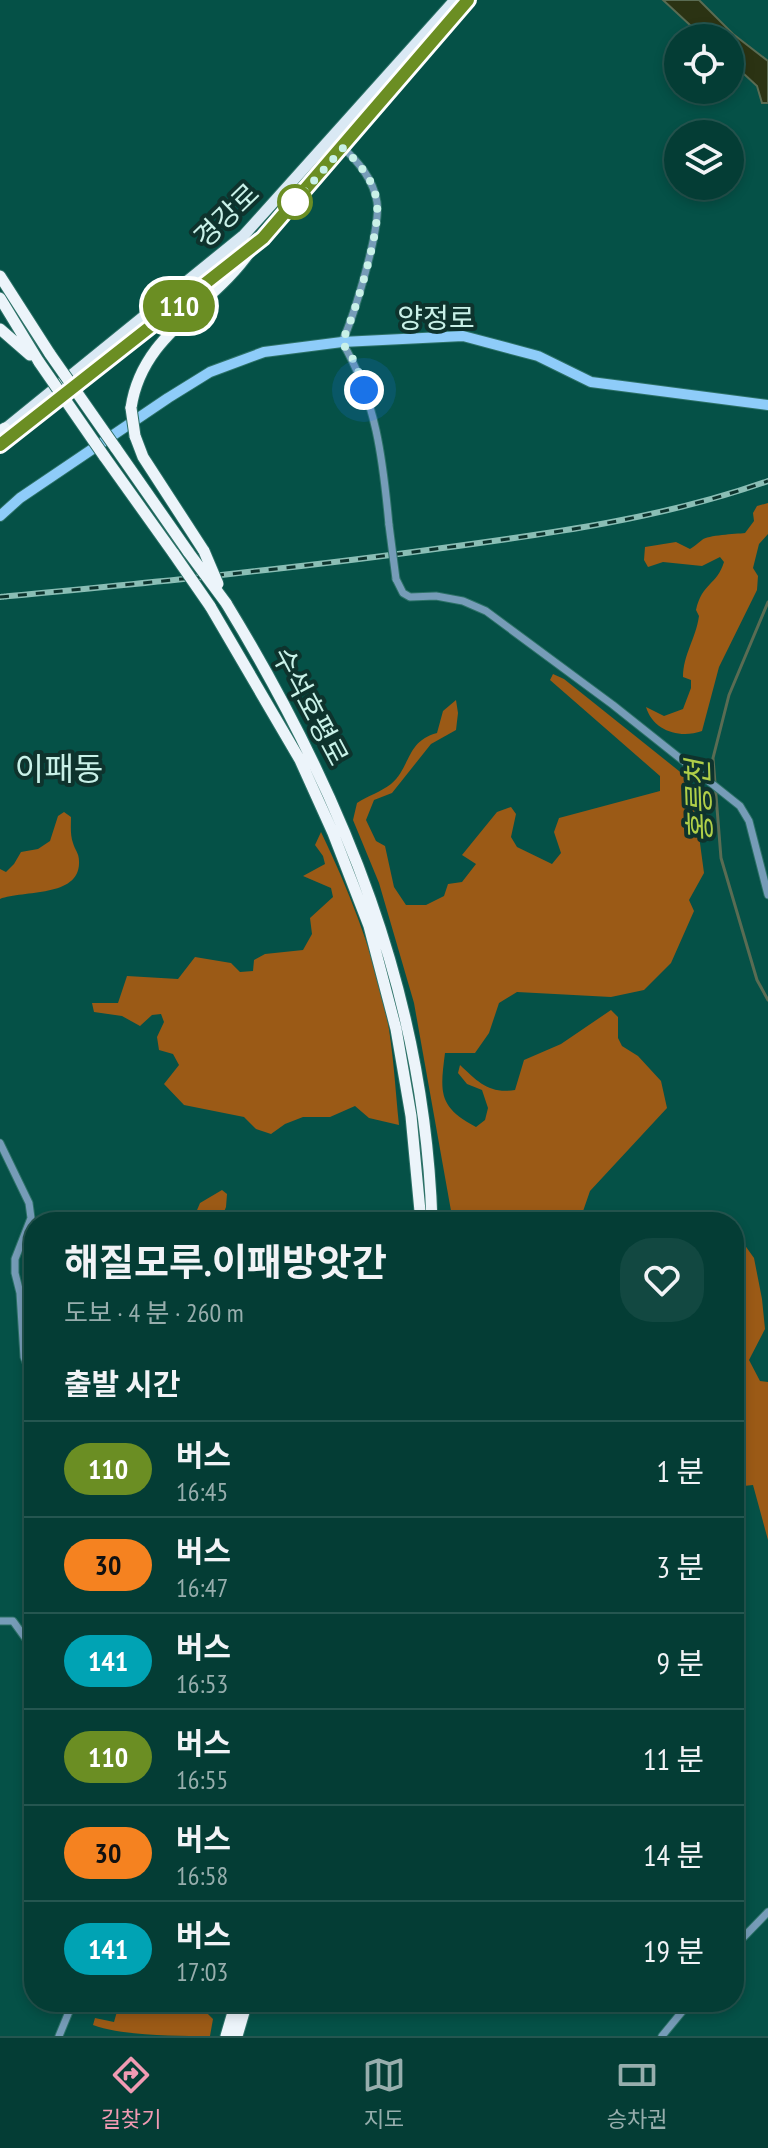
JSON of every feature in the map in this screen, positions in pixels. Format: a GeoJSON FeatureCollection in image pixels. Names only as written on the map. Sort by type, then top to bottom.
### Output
{"type":"FeatureCollection","features":[{"type":"Feature","properties":{"kind":"highway"},"geometry":{"type":"LineString","coordinates":[[226,603],[204,551],[143,457],[135,436],[131,408],[138,379],[153,350],[240,266],[253,247]]}},
{"type":"Feature","properties":{"kind":"highway","name":"수석호평로"},"geometry":{"type":"LineString","coordinates":[[0,276],[50,354],[226,603],[291,714],[332,799],[362,872],[406,1018],[430,1174],[432,1212]]}},
{"type":"Feature","properties":{"kind":"highway","name":"수석호평로"},"geometry":{"type":"LineString","coordinates":[[0,298],[39,362],[229,635],[300,760],[333,833],[369,926],[404,1072],[420,1212]]}},
{"type":"Feature","properties":{"kind":"highway"},"geometry":{"type":"LineString","coordinates":[[0,329],[39,362]]}},
{"type":"Feature","properties":{"kind":"highway"},"geometry":{"type":"LineString","coordinates":[[226,2036],[233,2012]]}},
{"type":"Feature","properties":{"kind":"highway"},"geometry":{"type":"LineString","coordinates":[[237,2036],[244,2012]]}},
{"type":"Feature","properties":{"kind":"main road","name":"경강로"},"geometry":{"type":"LineString","coordinates":[[2,431],[222,255],[254,225],[455,0]]}},
{"type":"Feature","properties":{"kind":"main road","name":"경강로"},"geometry":{"type":"LineString","coordinates":[[0,445],[253,247],[343,148],[468,0]]}},
{"type":"Feature","properties":{"kind":"main road","name":"양정로"},"geometry":{"type":"LineString","coordinates":[[0,516],[20,498],[210,372],[264,352],[342,342],[463,336],[538,356],[591,382],[768,405]]}},
{"type":"Feature","properties":{"kind":"street"},"geometry":{"type":"LineString","coordinates":[[332,139],[370,179],[377,203],[376,221],[353,317],[342,342],[356,364],[376,420],[383,454],[396,579],[403,593],[410,597],[436,596],[463,601],[486,611],[613,705],[740,806],[749,821],[768,895]]}},
{"type":"Feature","properties":{"kind":"street"},"geometry":{"type":"LineString","coordinates":[[0,1143],[29,1203],[30,1212]]}},
{"type":"Feature","properties":{"kind":"street"},"geometry":{"type":"LineString","coordinates":[[24,1236],[15,1259],[24,1357]]}},
{"type":"Feature","properties":{"kind":"street"},"geometry":{"type":"LineString","coordinates":[[0,1621],[13,1621],[24,1636]]}},
{"type":"Feature","properties":{"kind":"street"},"geometry":{"type":"LineString","coordinates":[[744,1937],[768,1912]]}},
{"type":"Feature","properties":{"kind":"street"},"geometry":{"type":"LineString","coordinates":[[59,2036],[69,2012]]}},
{"type":"Feature","properties":{"kind":"street"},"geometry":{"type":"LineString","coordinates":[[662,2036],[682,2012]]}},
{"type":"Feature","properties":{"kind":"shaded area"},"geometry":{"type":"Polygon","coordinates":[[[663,0],[699,0],[723,24],[689,24],[663,0]]]}},
{"type":"Feature","properties":{"kind":"shaded area"},"geometry":{"type":"Polygon","coordinates":[[[744,42],[768,61],[768,103],[762,103],[757,86],[744,74],[744,42]]]}},
{"type":"Feature","properties":{"kind":"shaded area"},"geometry":{"type":"Polygon","coordinates":[[[768,503],[768,534],[759,544],[753,568],[758,576],[757,590],[719,667],[702,731],[685,734],[668,731],[655,722],[646,707],[664,716],[683,709],[691,688],[691,680],[683,677],[699,616],[696,610],[702,594],[718,575],[724,562],[720,557],[702,566],[663,562],[648,567],[644,560],[645,547],[676,542],[690,549],[710,537],[745,533],[754,521],[753,513],[757,506],[768,503]]]}},
{"type":"Feature","properties":{"kind":"shaded area"},"geometry":{"type":"Polygon","coordinates":[[[553,674],[564,679],[684,775],[697,821],[704,873],[689,900],[694,911],[671,963],[644,990],[611,997],[517,992],[499,1003],[489,1033],[475,1053],[445,1053],[442,1078],[444,1097],[454,1112],[476,1127],[485,1120],[488,1108],[482,1090],[467,1084],[458,1073],[460,1065],[491,1088],[515,1090],[524,1060],[561,1044],[611,1010],[618,1017],[618,1038],[622,1046],[638,1056],[661,1081],[667,1108],[590,1191],[583,1212],[451,1212],[414,1003],[379,883],[353,820],[357,803],[391,784],[414,748],[437,733],[443,711],[456,700],[456,730],[431,744],[392,793],[374,800],[366,820],[376,841],[385,846],[394,887],[406,905],[426,905],[444,896],[448,884],[462,882],[476,864],[462,855],[497,812],[511,807],[516,814],[511,837],[517,847],[552,864],[561,853],[554,832],[559,818],[660,791],[660,776],[550,680],[553,674]]]}},
{"type":"Feature","properties":{"kind":"shaded area"},"geometry":{"type":"Polygon","coordinates":[[[64,812],[71,817],[71,837],[79,858],[77,873],[61,887],[0,899],[0,869],[6,872],[21,852],[38,849],[50,841],[58,816],[64,812]]]}},
{"type":"Feature","properties":{"kind":"shaded area"},"geometry":{"type":"Polygon","coordinates":[[[321,832],[358,918],[385,1007],[399,1125],[369,1118],[355,1106],[330,1117],[303,1117],[271,1134],[256,1129],[244,1117],[184,1105],[164,1084],[179,1065],[173,1054],[159,1050],[157,1037],[164,1022],[161,1014],[152,1015],[140,1026],[122,1016],[94,1012],[92,1003],[118,1003],[127,976],[178,979],[195,957],[231,963],[240,972],[253,971],[254,960],[265,954],[303,950],[312,934],[310,918],[333,897],[331,888],[303,876],[325,864],[315,845],[321,832]]]}},
{"type":"Feature","properties":{"kind":"shaded area"},"geometry":{"type":"Polygon","coordinates":[[[222,1190],[227,1194],[224,1212],[196,1212],[200,1203],[222,1190]]]}},
{"type":"Feature","properties":{"kind":"shaded area"},"geometry":{"type":"Polygon","coordinates":[[[744,1244],[754,1258],[765,1329],[749,1360],[760,1381],[768,1382],[768,1540],[753,1485],[744,1486],[744,1244]]]}},
{"type":"Feature","properties":{"kind":"shaded area"},"geometry":{"type":"Polygon","coordinates":[[[117,2012],[206,2012],[213,2019],[210,2036],[134,2033],[93,2025],[95,2018],[114,2022],[117,2012]]]}},
{"type":"Feature","properties":{"kind":"waterway","name":"홍릉천"},"geometry":{"type":"LineString","coordinates":[[768,602],[729,695],[713,758],[721,858],[757,980],[768,1000]]}},
{"type":"Feature","properties":{"kind":"railway"},"geometry":{"type":"LineString","coordinates":[[0,597],[272,569],[519,537],[603,524],[687,506],[768,481]]}},
{"type":"Feature","properties":{"kind":"bus line","name":"110"},"geometry":{"type":"LineString","coordinates":[[0,445],[263,238],[468,0]]}},
{"type":"Feature","properties":{"kind":"district","name":"이패동"},"geometry":{"type":"Point","coordinates":[59,768]}},
{"type":"Feature","properties":{"kind":"route"},"geometry":{"type":"LineString","coordinates":[[295,202],[343,148],[370,179],[377,203],[376,221],[353,317],[342,342],[356,364],[364,390]]}}]}
